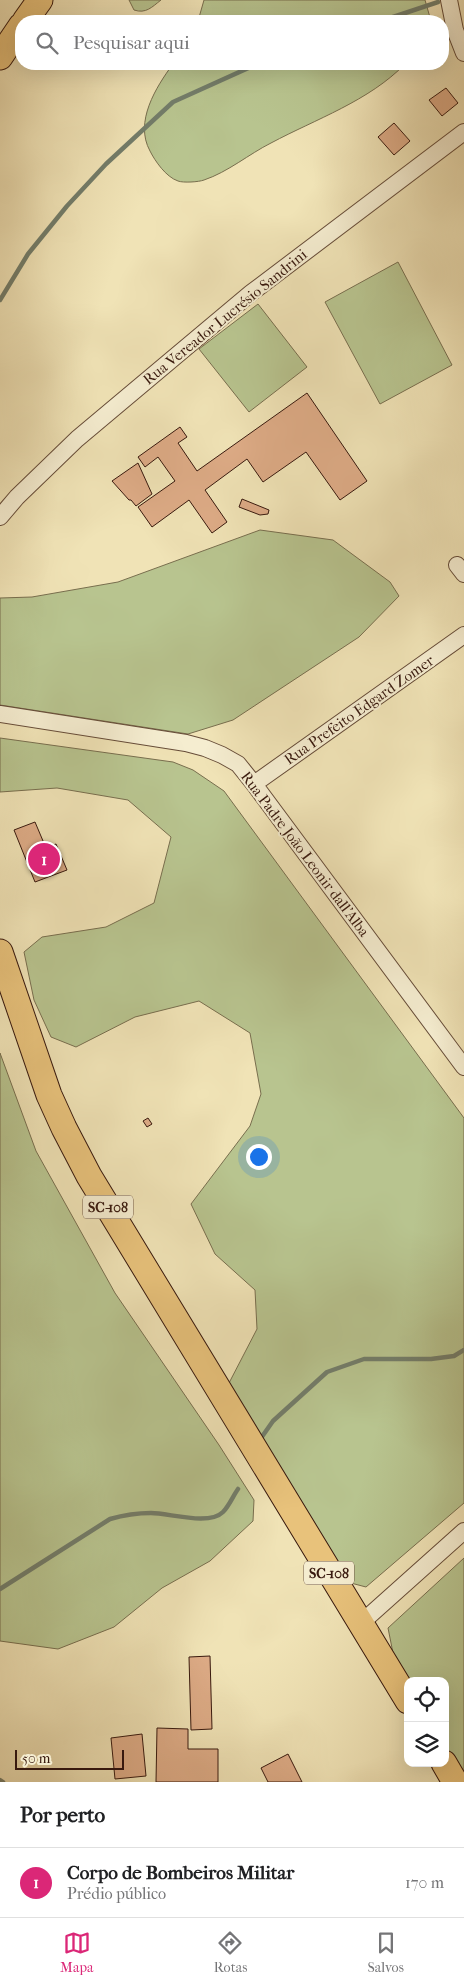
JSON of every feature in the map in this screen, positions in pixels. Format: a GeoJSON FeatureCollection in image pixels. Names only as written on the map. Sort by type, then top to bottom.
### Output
{"type":"FeatureCollection","features":[{"type":"Feature","properties":{"kind":"main road"},"geometry":{"type":"LineString","coordinates":[[29,15],[40,0]]}},
{"type":"Feature","properties":{"kind":"main road"},"geometry":{"type":"LineString","coordinates":[[0,57],[15,35]]}},
{"type":"Feature","properties":{"kind":"main road","name":"SC-108"},"geometry":{"type":"LineString","coordinates":[[0,952],[49,1095],[80,1159],[404,1696]]}},
{"type":"Feature","properties":{"kind":"main road"},"geometry":{"type":"LineString","coordinates":[[446,1767],[455,1782]]}},
{"type":"Feature","properties":{"kind":"street"},"geometry":{"type":"LineString","coordinates":[[448,0],[455,30],[464,53]]}},
{"type":"Feature","properties":{"kind":"street","name":"Rua Vereador Lucrésio Sandrini"},"geometry":{"type":"LineString","coordinates":[[0,517],[24,490],[78,438],[243,299],[464,132]]}},
{"type":"Feature","properties":{"kind":"street","name":"Rua Prefeito Edgard Zomer"},"geometry":{"type":"LineString","coordinates":[[254,784],[464,635]]}},
{"type":"Feature","properties":{"kind":"street","name":"Rua Padre João Leonir dall'Alba"},"geometry":{"type":"LineString","coordinates":[[0,714],[186,743],[222,754],[238,764],[464,1067]]}},
{"type":"Feature","properties":{"kind":"street"},"geometry":{"type":"LineString","coordinates":[[360,1624],[464,1532]]}},
{"type":"Feature","properties":{"kind":"green space"},"geometry":{"type":"Polygon","coordinates":[[[129,0],[161,0],[149,9],[138,11],[134,10],[129,0]]]}},
{"type":"Feature","properties":{"kind":"green space"},"geometry":{"type":"Polygon","coordinates":[[[204,0],[425,0],[429,15],[200,15],[204,0]]]}},
{"type":"Feature","properties":{"kind":"green space"},"geometry":{"type":"Polygon","coordinates":[[[169,70],[399,70],[359,99],[271,143],[213,177],[195,182],[178,181],[165,172],[152,155],[146,140],[144,128],[146,117],[149,105],[169,70]]]}},
{"type":"Feature","properties":{"kind":"green space"},"geometry":{"type":"Polygon","coordinates":[[[398,262],[452,365],[380,404],[325,302],[398,262]]]}},
{"type":"Feature","properties":{"kind":"green space"},"geometry":{"type":"Polygon","coordinates":[[[258,304],[307,367],[249,412],[199,349],[258,304]]]}},
{"type":"Feature","properties":{"kind":"green space"},"geometry":{"type":"Polygon","coordinates":[[[260,530],[333,540],[390,582],[399,596],[359,637],[233,720],[188,734],[0,705],[0,598],[32,597],[118,582],[260,530]]]}},
{"type":"Feature","properties":{"kind":"green space"},"geometry":{"type":"Polygon","coordinates":[[[0,738],[173,762],[193,770],[224,791],[464,1118],[464,1503],[366,1587],[347,1582],[229,1383],[257,1329],[255,1290],[215,1254],[191,1204],[250,1126],[261,1094],[250,1033],[199,1001],[135,1017],[76,1047],[51,1037],[34,1000],[24,952],[42,937],[106,927],[154,903],[171,837],[128,800],[57,788],[0,792],[0,738]]]}},
{"type":"Feature","properties":{"kind":"green space"},"geometry":{"type":"Polygon","coordinates":[[[0,1053],[36,1151],[115,1293],[219,1445],[254,1500],[253,1521],[210,1561],[162,1588],[114,1627],[58,1649],[0,1641],[0,1053]]]}},
{"type":"Feature","properties":{"kind":"green space"},"geometry":{"type":"Polygon","coordinates":[[[464,1558],[464,1779],[449,1753],[449,1677],[406,1677],[393,1653],[388,1628],[464,1558]]]}},
{"type":"Feature","properties":{"kind":"building"},"geometry":{"type":"Polygon","coordinates":[[[446,88],[458,103],[442,116],[429,100],[446,88]]]}},
{"type":"Feature","properties":{"kind":"building"},"geometry":{"type":"Polygon","coordinates":[[[394,123],[410,141],[394,155],[378,137],[394,123]]]}},
{"type":"Feature","properties":{"kind":"building"},"geometry":{"type":"Polygon","coordinates":[[[307,393],[367,481],[340,500],[306,452],[263,482],[247,459],[205,490],[227,522],[212,533],[189,500],[152,527],[138,507],[175,481],[158,457],[145,467],[138,457],[180,427],[187,437],[178,443],[197,471],[307,393]]]}},
{"type":"Feature","properties":{"kind":"building"},"geometry":{"type":"Polygon","coordinates":[[[138,463],[152,494],[136,506],[112,481],[138,463]]]}},
{"type":"Feature","properties":{"kind":"building"},"geometry":{"type":"Polygon","coordinates":[[[242,499],[269,510],[268,514],[260,515],[239,507],[242,499]]]}},
{"type":"Feature","properties":{"kind":"building"},"geometry":{"type":"Polygon","coordinates":[[[35,822],[46,848],[56,844],[67,870],[35,882],[14,830],[35,822]]]}},
{"type":"Feature","properties":{"kind":"building"},"geometry":{"type":"Polygon","coordinates":[[[148,1118],[152,1124],[147,1127],[143,1121],[148,1118]]]}},
{"type":"Feature","properties":{"kind":"building"},"geometry":{"type":"Polygon","coordinates":[[[210,1656],[212,1729],[191,1730],[189,1657],[210,1656]]]}},
{"type":"Feature","properties":{"kind":"building"},"geometry":{"type":"Polygon","coordinates":[[[157,1728],[188,1729],[188,1749],[218,1749],[218,1782],[156,1782],[157,1728]]]}},
{"type":"Feature","properties":{"kind":"building"},"geometry":{"type":"Polygon","coordinates":[[[142,1734],[146,1776],[115,1779],[111,1738],[142,1734]]]}},
{"type":"Feature","properties":{"kind":"building"},"geometry":{"type":"Polygon","coordinates":[[[288,1754],[302,1782],[268,1782],[261,1768],[288,1754]]]}},
{"type":"Feature","properties":{"kind":"waterway"},"geometry":{"type":"LineString","coordinates":[[399,15],[438,2]]}},
{"type":"Feature","properties":{"kind":"waterway"},"geometry":{"type":"LineString","coordinates":[[0,300],[28,254],[67,206],[106,164],[173,102],[244,70]]}},
{"type":"Feature","properties":{"kind":"waterway"},"geometry":{"type":"LineString","coordinates":[[259,1441],[273,1421],[327,1372],[364,1359],[431,1359],[454,1356],[464,1350]]}},
{"type":"Feature","properties":{"kind":"waterway"},"geometry":{"type":"LineString","coordinates":[[0,1589],[110,1519],[141,1513],[188,1518],[217,1516],[227,1507],[238,1489]]}},
{"type":"Feature","properties":{"kind":"place","name":"Corpo de Bombeiros Militar"},"geometry":{"type":"Point","coordinates":[44,859]}}]}
